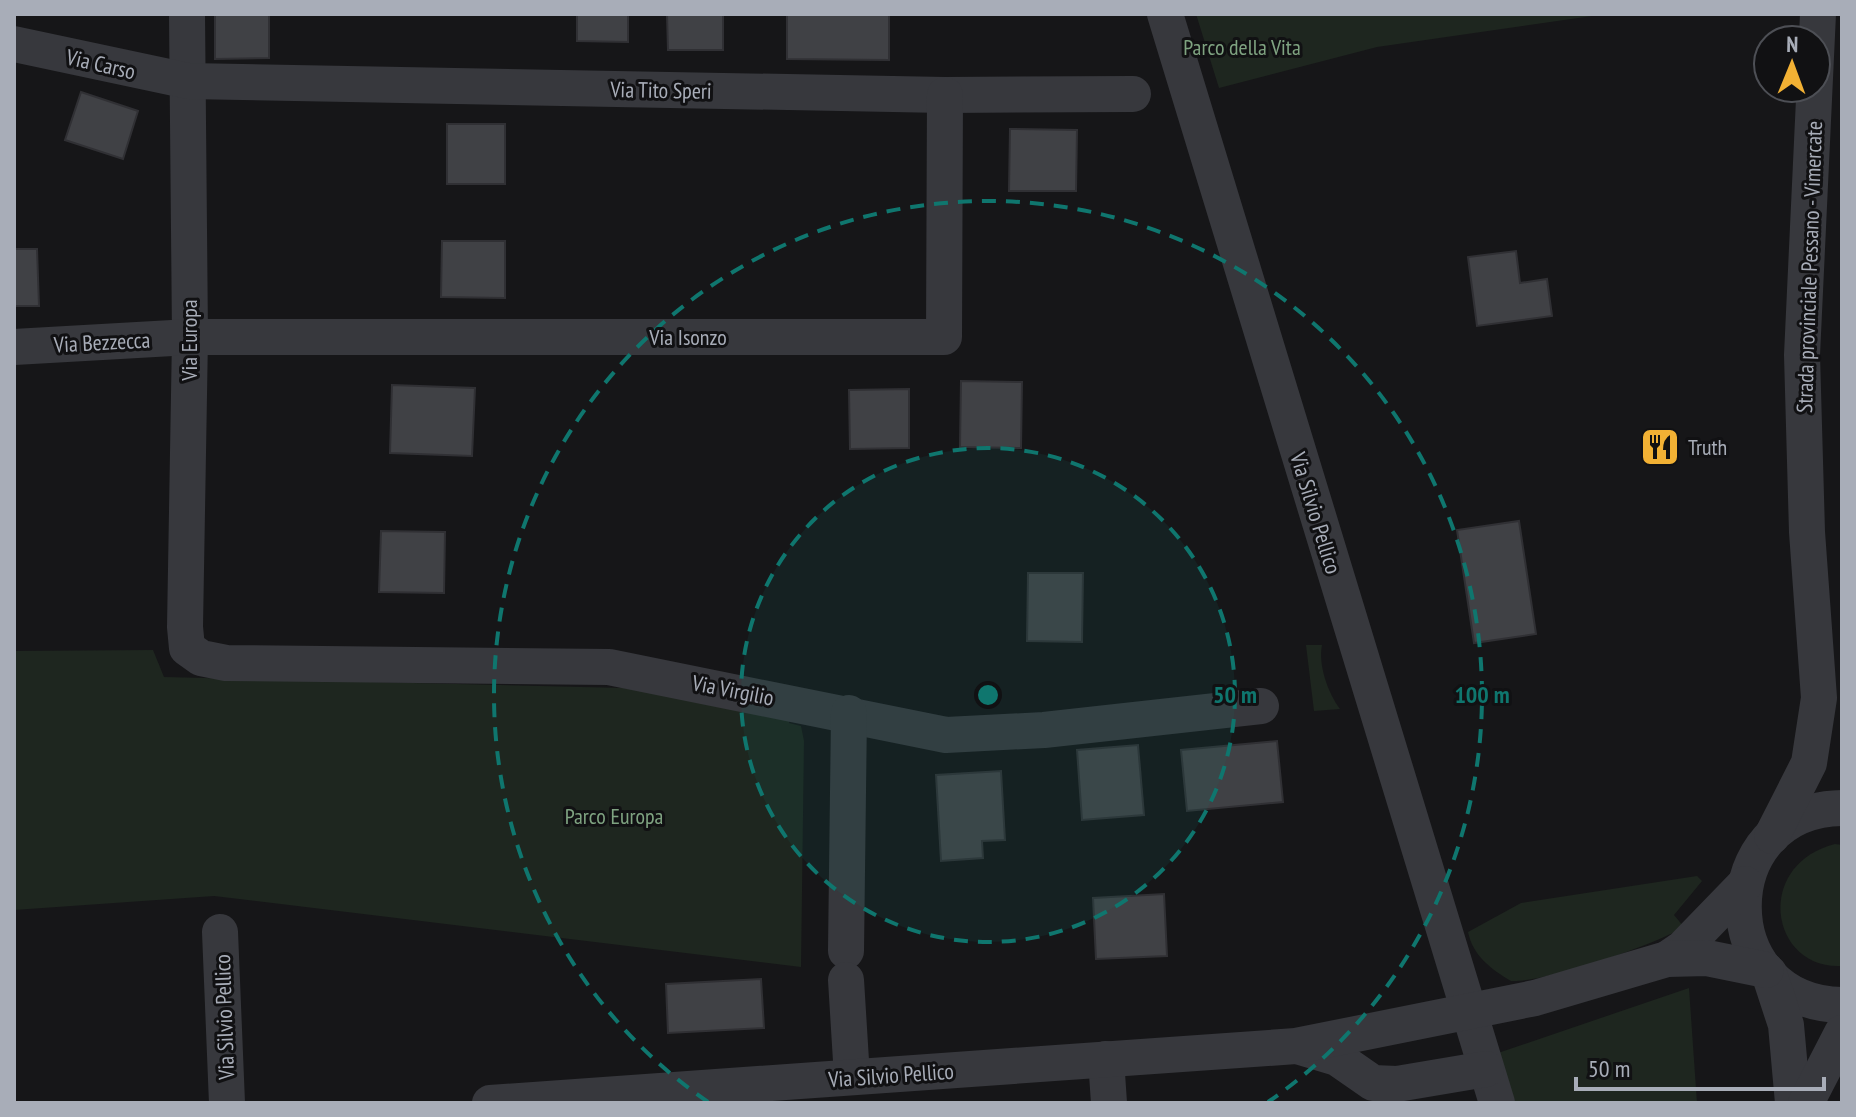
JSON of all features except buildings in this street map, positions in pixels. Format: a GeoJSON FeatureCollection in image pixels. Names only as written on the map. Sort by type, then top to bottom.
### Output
{"type":"FeatureCollection","features":[{"type":"Feature","properties":{"kind":"street","name":"Via Europa"},"geometry":{"type":"LineString","coordinates":[[187,14],[190,337],[185,627],[187,648],[201,658]]}},
{"type":"Feature","properties":{"kind":"street","name":"Via Silvio Pellico"},"geometry":{"type":"LineString","coordinates":[[1165,14],[1497,1103]]}},
{"type":"Feature","properties":{"kind":"street","name":"Strada provinciale Pessano - Vimercate"},"geometry":{"type":"LineString","coordinates":[[1793,1103],[1787,1034],[1767,971],[1745,930],[1745,884],[1755,858],[1772,836],[1809,763],[1816,725],[1818,663],[1807,532],[1802,355],[1818,14]]}},
{"type":"Feature","properties":{"kind":"street","name":"Via Carso"},"geometry":{"type":"LineString","coordinates":[[14,44],[188,81]]}},
{"type":"Feature","properties":{"kind":"street","name":"Via Tito Speri"},"geometry":{"type":"LineString","coordinates":[[188,81],[945,95],[1133,94]]}},
{"type":"Feature","properties":{"kind":"street","name":"Via Isonzo"},"geometry":{"type":"LineString","coordinates":[[190,337],[944,337],[945,95]]}},
{"type":"Feature","properties":{"kind":"street","name":"Via Bezzecca"},"geometry":{"type":"LineString","coordinates":[[14,347],[190,337]]}},
{"type":"Feature","properties":{"kind":"street","name":"Via Virgilio"},"geometry":{"type":"LineString","coordinates":[[201,658],[226,663],[609,667],[946,735],[1261,706]]}},
{"type":"Feature","properties":{"kind":"street","name":"Strada provinciale Pessano - Vimercate"},"geometry":{"type":"LineString","coordinates":[[1818,663],[1842,743]]}},
{"type":"Feature","properties":{"kind":"street"},"geometry":{"type":"LineString","coordinates":[[849,713],[846,965],[852,1077]]}},
{"type":"Feature","properties":{"kind":"street","name":"Strada provinciale Pessano - Vimercate"},"geometry":{"type":"LineString","coordinates":[[1772,836],[1808,813],[1842,808]]}},
{"type":"Feature","properties":{"kind":"street","name":"Via Silvio Pellico"},"geometry":{"type":"LineString","coordinates":[[1667,959],[1691,940],[1745,884]]}},
{"type":"Feature","properties":{"kind":"street","name":"Via Silvio Pellico"},"geometry":{"type":"LineString","coordinates":[[220,932],[227,1103]]}},
{"type":"Feature","properties":{"kind":"street","name":"Via Silvio Pellico"},"geometry":{"type":"LineString","coordinates":[[490,1103],[676,1096],[852,1077],[1296,1046],[1535,998],[1667,959],[1707,958],[1767,971]]}},
{"type":"Feature","properties":{"kind":"street","name":"Strada provinciale Pessano - Vimercate"},"geometry":{"type":"LineString","coordinates":[[1767,971],[1804,998],[1842,1005]]}},
{"type":"Feature","properties":{"kind":"street"},"geometry":{"type":"LineString","coordinates":[[1806,1103],[1842,1033]]}},
{"type":"Feature","properties":{"kind":"street","name":"Via Silvio Pellico"},"geometry":{"type":"LineString","coordinates":[[1296,1046],[1337,1058],[1373,1083],[1397,1084],[1486,1069]]}},
{"type":"Feature","properties":{"kind":"street"},"geometry":{"type":"LineString","coordinates":[[1106,1059],[1109,1103]]}},
{"type":"Feature","properties":{"kind":"green space","name":"Parco della Vita"},"geometry":{"type":"Polygon","coordinates":[[[1196,14],[1606,14],[1377,47],[1219,88],[1196,14]]]}},
{"type":"Feature","properties":{"kind":"green space"},"geometry":{"type":"Polygon","coordinates":[[[1306,645],[1322,645],[1321,661],[1325,678],[1340,709],[1314,711],[1306,645]]]}},
{"type":"Feature","properties":{"kind":"green space","name":"Parco Europa"},"geometry":{"type":"Polygon","coordinates":[[[153,650],[164,677],[624,688],[790,710],[789,723],[801,726],[804,741],[801,967],[214,896],[14,910],[14,651],[153,650]]]}},
{"type":"Feature","properties":{"kind":"green space"},"geometry":{"type":"Polygon","coordinates":[[[1835,844],[1842,845],[1842,966],[1818,963],[1799,952],[1787,935],[1781,914],[1782,893],[1791,872],[1809,855],[1835,844]]]}},
{"type":"Feature","properties":{"kind":"green space"},"geometry":{"type":"Polygon","coordinates":[[[1697,876],[1702,881],[1674,915],[1684,927],[1625,953],[1572,970],[1511,981],[1484,961],[1470,941],[1468,932],[1521,903],[1697,876]]]}},
{"type":"Feature","properties":{"kind":"green space"},"geometry":{"type":"Polygon","coordinates":[[[1689,988],[1697,1103],[1514,1103],[1498,1053],[1689,988]]]}},
{"type":"Feature","properties":{"kind":"place","name":"Truth"},"geometry":{"type":"Point","coordinates":[1660,447]}}]}
